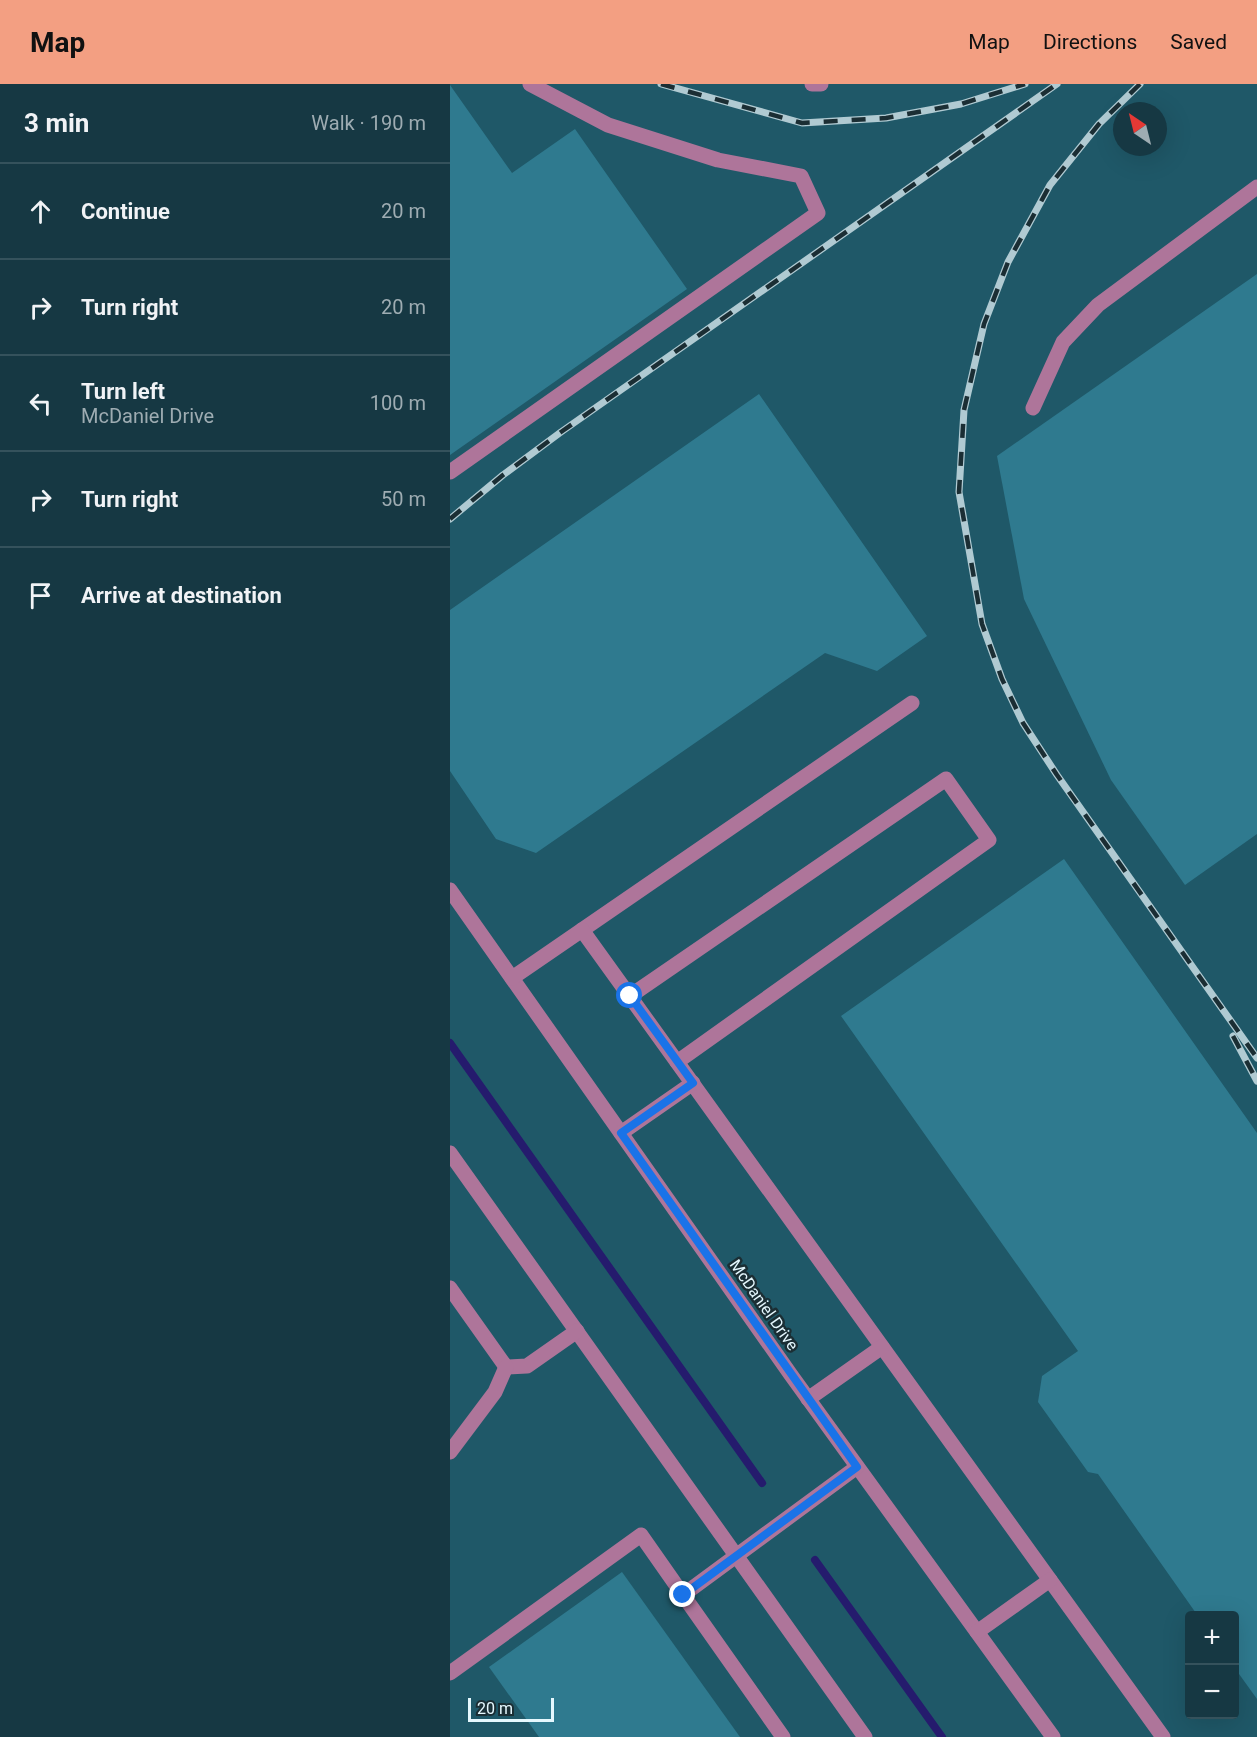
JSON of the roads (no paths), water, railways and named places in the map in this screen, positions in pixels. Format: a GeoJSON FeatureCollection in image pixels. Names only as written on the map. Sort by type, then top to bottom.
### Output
{"type":"FeatureCollection","features":[{"type":"Feature","properties":{"kind":"street"},"geometry":{"type":"LineString","coordinates":[[450,472],[818,213],[801,176],[718,160],[608,125],[530,84]]}},
{"type":"Feature","properties":{"kind":"street"},"geometry":{"type":"LineString","coordinates":[[812,84],[821,84]]}},
{"type":"Feature","properties":{"kind":"street"},"geometry":{"type":"LineString","coordinates":[[1033,408],[1063,342],[1098,305],[1257,187]]}},
{"type":"Feature","properties":{"kind":"street"},"geometry":{"type":"LineString","coordinates":[[512,978],[912,703]]}},
{"type":"Feature","properties":{"kind":"street"},"geometry":{"type":"LineString","coordinates":[[630,996],[946,779],[989,840],[677,1062]]}},
{"type":"Feature","properties":{"kind":"street","name":"McDaniel Drive"},"geometry":{"type":"LineString","coordinates":[[450,890],[808,1399],[1053,1737]]}},
{"type":"Feature","properties":{"kind":"street"},"geometry":{"type":"LineString","coordinates":[[582,930],[1163,1737]]}},
{"type":"Feature","properties":{"kind":"street"},"geometry":{"type":"LineString","coordinates":[[621,1133],[693,1083]]}},
{"type":"Feature","properties":{"kind":"street"},"geometry":{"type":"LineString","coordinates":[[450,1153],[865,1737]]}},
{"type":"Feature","properties":{"kind":"street"},"geometry":{"type":"LineString","coordinates":[[450,1288],[506,1367]]}},
{"type":"Feature","properties":{"kind":"street"},"geometry":{"type":"LineString","coordinates":[[506,1367],[527,1366],[577,1331]]}},
{"type":"Feature","properties":{"kind":"street"},"geometry":{"type":"LineString","coordinates":[[808,1399],[882,1347]]}},
{"type":"Feature","properties":{"kind":"street"},"geometry":{"type":"LineString","coordinates":[[450,1452],[495,1392],[506,1367]]}},
{"type":"Feature","properties":{"kind":"street"},"geometry":{"type":"LineString","coordinates":[[683,1595],[857,1467]]}},
{"type":"Feature","properties":{"kind":"street"},"geometry":{"type":"LineString","coordinates":[[450,1673],[641,1534],[783,1737]]}},
{"type":"Feature","properties":{"kind":"street"},"geometry":{"type":"LineString","coordinates":[[977,1632],[1050,1580]]}},
{"type":"Feature","properties":{"kind":"waterway"},"geometry":{"type":"LineString","coordinates":[[450,1043],[762,1483]]}},
{"type":"Feature","properties":{"kind":"waterway"},"geometry":{"type":"LineString","coordinates":[[815,1560],[942,1737]]}},
{"type":"Feature","properties":{"kind":"railway"},"geometry":{"type":"LineString","coordinates":[[661,84],[802,123],[886,118],[961,104],[1025,84]]}},
{"type":"Feature","properties":{"kind":"railway"},"geometry":{"type":"LineString","coordinates":[[450,519],[503,475],[561,432],[1057,84]]}},
{"type":"Feature","properties":{"kind":"railway"},"geometry":{"type":"LineString","coordinates":[[1140,84],[1099,124],[1050,185],[1008,262],[984,324],[964,410],[959,492],[982,624],[1002,679],[1023,723],[1057,775],[1257,1058]]}},
{"type":"Feature","properties":{"kind":"railway"},"geometry":{"type":"LineString","coordinates":[[1233,1036],[1257,1081]]}}]}
